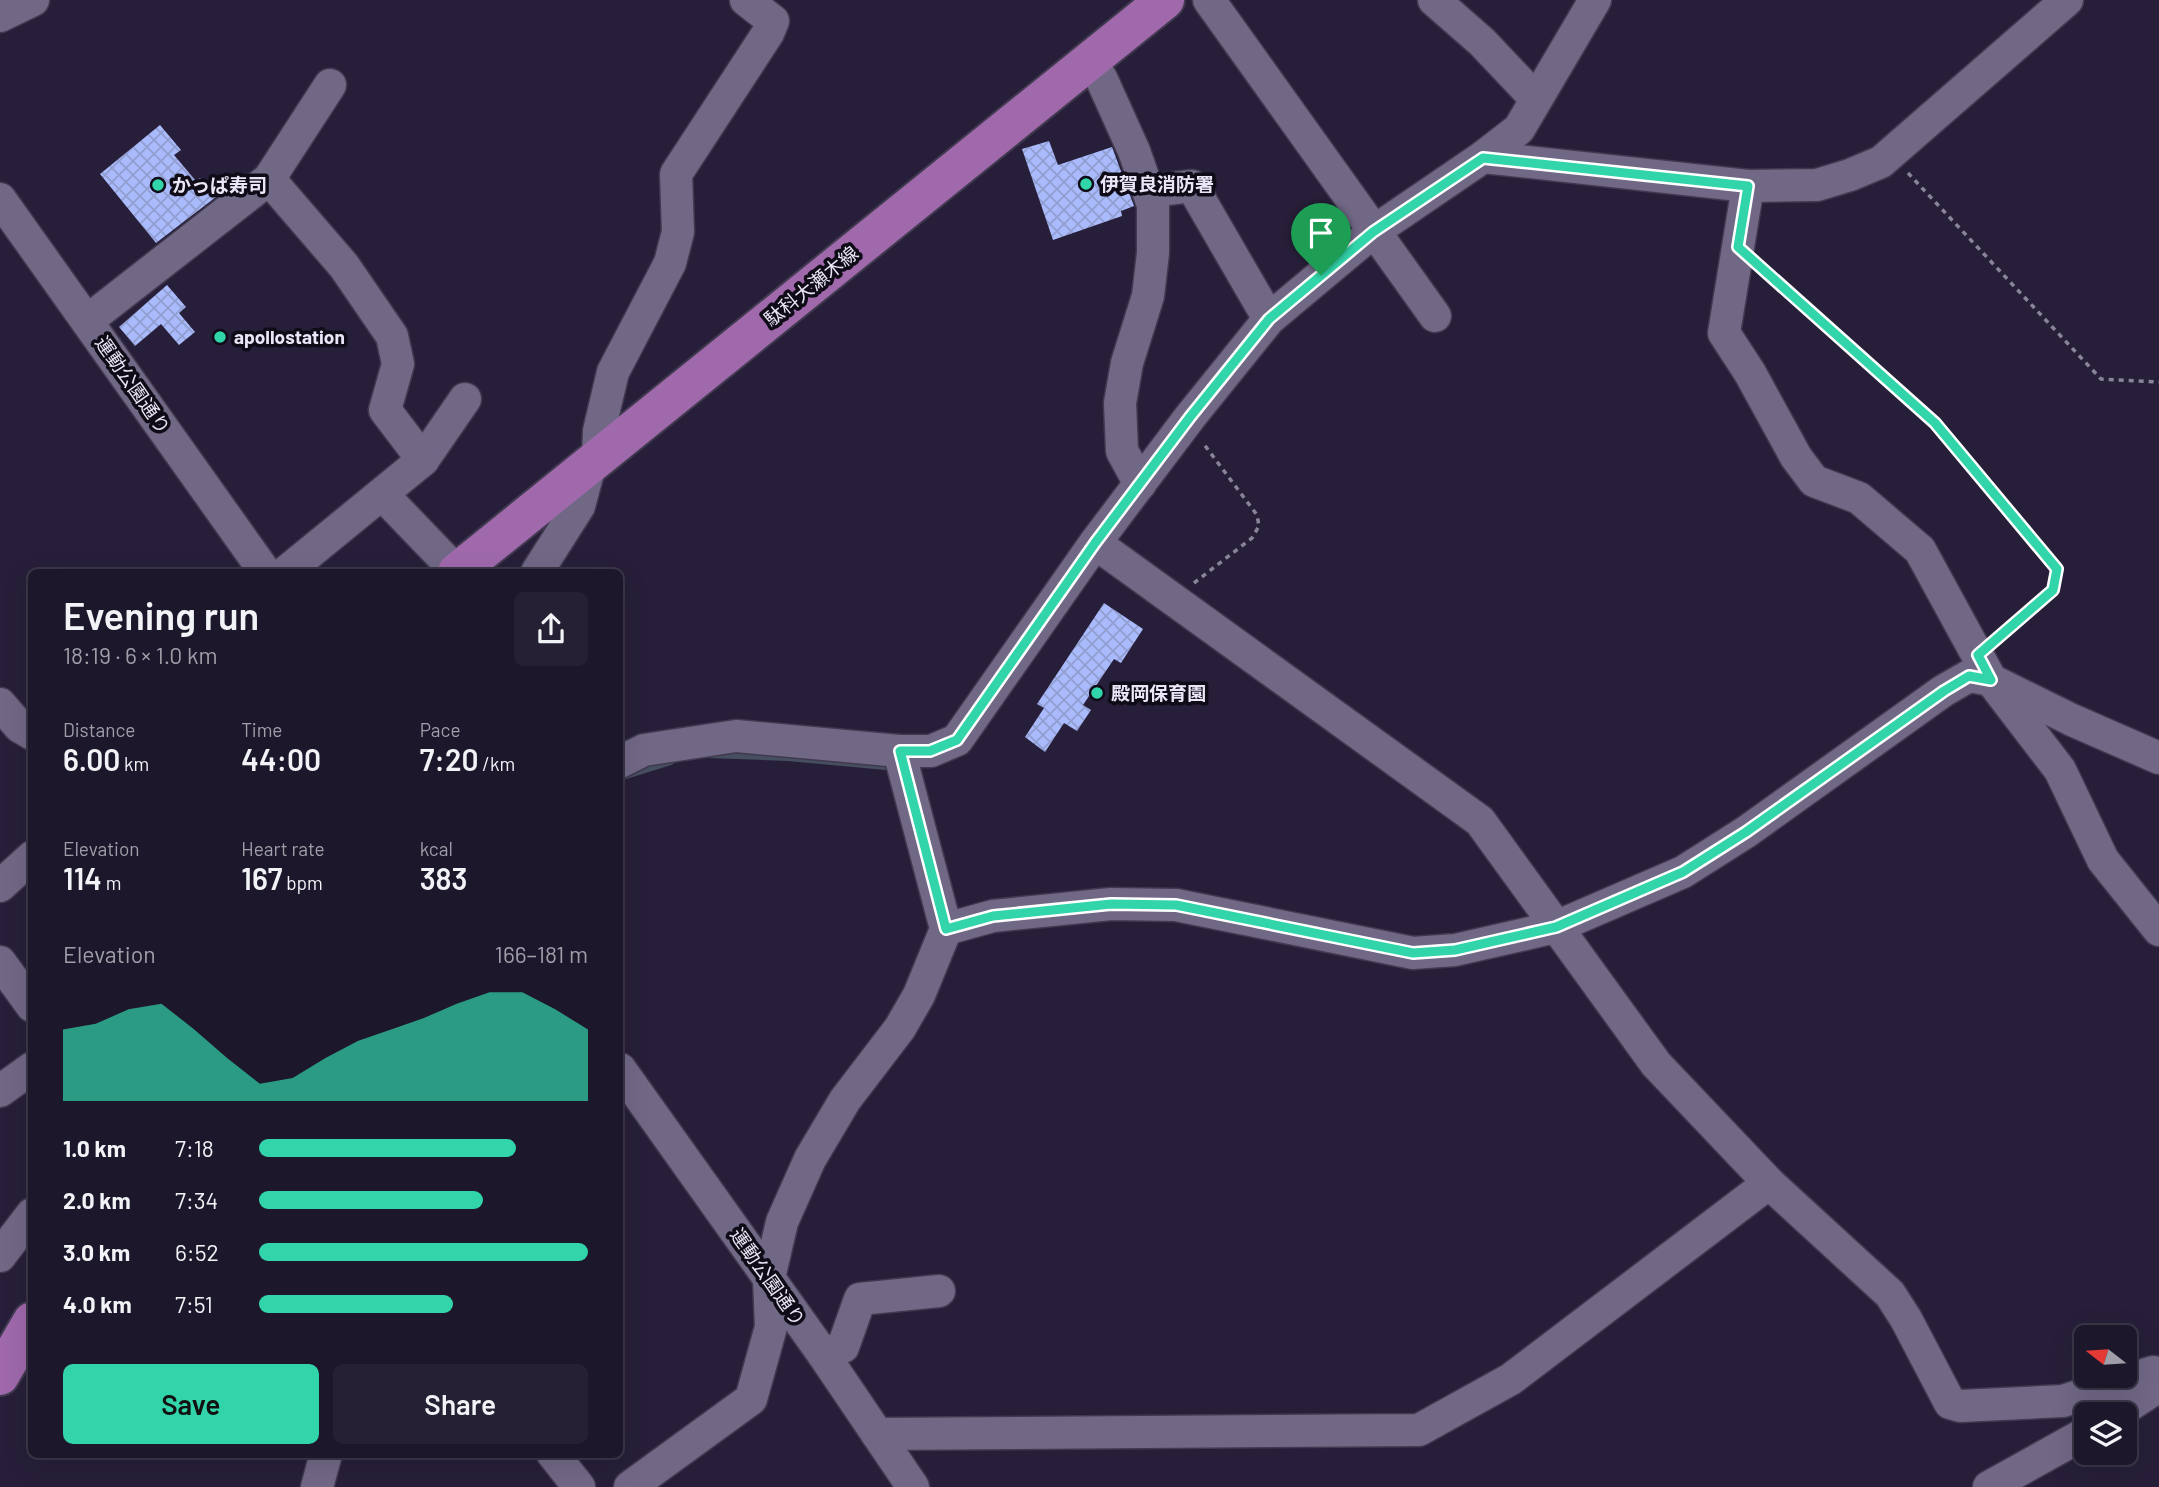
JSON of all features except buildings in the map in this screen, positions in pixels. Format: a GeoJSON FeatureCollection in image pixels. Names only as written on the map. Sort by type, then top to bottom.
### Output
{"type":"FeatureCollection","features":[{"type":"Feature","properties":{"kind":"main road","name":"駄科大瀬木線"},"geometry":{"type":"LineString","coordinates":[[461,569],[1165,0]]}},
{"type":"Feature","properties":{"kind":"main road"},"geometry":{"type":"LineString","coordinates":[[0,1376],[28,1328]]}},
{"type":"Feature","properties":{"kind":"street"},"geometry":{"type":"LineString","coordinates":[[0,16],[33,0]]}},
{"type":"Feature","properties":{"kind":"street"},"geometry":{"type":"LineString","coordinates":[[539,569],[579,506],[594,462],[613,372],[670,263],[678,232],[676,174],[768,33],[773,21],[746,0]]}},
{"type":"Feature","properties":{"kind":"street"},"geometry":{"type":"LineString","coordinates":[[1209,0],[1435,316]]}},
{"type":"Feature","properties":{"kind":"street"},"geometry":{"type":"LineString","coordinates":[[1434,0],[1482,42],[1536,100]]}},
{"type":"Feature","properties":{"kind":"street"},"geometry":{"type":"LineString","coordinates":[[624,750],[644,750],[736,736],[900,751],[930,751],[957,740],[1095,543],[1190,417],[1269,319],[1379,240],[1519,130],[1595,0]]}},
{"type":"Feature","properties":{"kind":"street"},"geometry":{"type":"LineString","coordinates":[[1483,158],[1748,186],[1817,185],[1850,176],[1881,162],[2067,0]]}},
{"type":"Feature","properties":{"kind":"street"},"geometry":{"type":"LineString","coordinates":[[1090,60],[1134,150],[1153,205],[1153,253],[1148,296],[1128,363],[1120,403],[1122,451],[1140,484]]}},
{"type":"Feature","properties":{"kind":"street"},"geometry":{"type":"LineString","coordinates":[[87,321],[269,179],[330,85]]}},
{"type":"Feature","properties":{"kind":"street"},"geometry":{"type":"LineString","coordinates":[[269,179],[344,266],[392,336],[398,364],[385,410],[424,460]]}},
{"type":"Feature","properties":{"kind":"street"},"geometry":{"type":"LineString","coordinates":[[1167,188],[1192,186],[1269,319]]}},
{"type":"Feature","properties":{"kind":"street"},"geometry":{"type":"LineString","coordinates":[[1748,186],[1724,334],[1750,373],[1796,457],[1814,481],[1859,498],[1920,550],[1984,667],[2060,770],[2103,860],[2159,930]]}},
{"type":"Feature","properties":{"kind":"street","name":"運動公園通り"},"geometry":{"type":"LineString","coordinates":[[3,209],[87,321],[263,569]]}},
{"type":"Feature","properties":{"kind":"street"},"geometry":{"type":"LineString","coordinates":[[290,569],[424,460],[465,399]]}},
{"type":"Feature","properties":{"kind":"street"},"geometry":{"type":"LineString","coordinates":[[382,494],[454,569]]}},
{"type":"Feature","properties":{"kind":"street"},"geometry":{"type":"LineString","coordinates":[[1095,543],[1480,821],[1656,1064],[1769,1183],[1890,1294],[1950,1403],[1959,1406],[2063,1401],[2153,1372],[2159,1377]]}},
{"type":"Feature","properties":{"kind":"street"},"geometry":{"type":"LineString","coordinates":[[1984,667],[2072,720],[2159,758]]}},
{"type":"Feature","properties":{"kind":"street"},"geometry":{"type":"LineString","coordinates":[[946,929],[993,916],[1098,905],[1176,905],[1413,953],[1455,950],[1556,927],[1683,872],[1746,832],[1944,691],[1984,667]]}},
{"type":"Feature","properties":{"kind":"street"},"geometry":{"type":"LineString","coordinates":[[0,705],[20,727],[28,732]]}},
{"type":"Feature","properties":{"kind":"street"},"geometry":{"type":"LineString","coordinates":[[630,1487],[751,1399],[771,1327],[769,1278],[782,1222],[810,1159],[845,1101],[900,1028],[919,995],[946,929],[900,751]]}},
{"type":"Feature","properties":{"kind":"street"},"geometry":{"type":"LineString","coordinates":[[0,886],[28,861]]}},
{"type":"Feature","properties":{"kind":"street"},"geometry":{"type":"LineString","coordinates":[[0,962],[28,1000]]}},
{"type":"Feature","properties":{"kind":"street"},"geometry":{"type":"LineString","coordinates":[[0,1091],[28,1071]]}},
{"type":"Feature","properties":{"kind":"street","name":"運動公園通り"},"geometry":{"type":"LineString","coordinates":[[623,1073],[823,1354],[913,1487]]}},
{"type":"Feature","properties":{"kind":"street"},"geometry":{"type":"LineString","coordinates":[[877,1434],[1419,1430],[1511,1379],[1769,1183]]}},
{"type":"Feature","properties":{"kind":"street"},"geometry":{"type":"LineString","coordinates":[[0,1256],[28,1219]]}},
{"type":"Feature","properties":{"kind":"street"},"geometry":{"type":"LineString","coordinates":[[823,1354],[843,1347],[860,1298],[939,1291]]}},
{"type":"Feature","properties":{"kind":"street"},"geometry":{"type":"LineString","coordinates":[[2135,1402],[2159,1387]]}},
{"type":"Feature","properties":{"kind":"street"},"geometry":{"type":"LineString","coordinates":[[1989,1487],[2074,1440]]}},
{"type":"Feature","properties":{"kind":"street"},"geometry":{"type":"LineString","coordinates":[[317,1487],[325,1458]]}},
{"type":"Feature","properties":{"kind":"street"},"geometry":{"type":"LineString","coordinates":[[556,1458],[579,1487]]}},
{"type":"Feature","properties":{"kind":"path"},"geometry":{"type":"LineString","coordinates":[[1890,154],[2101,379],[2159,382]]}},
{"type":"Feature","properties":{"kind":"path"},"geometry":{"type":"LineString","coordinates":[[1738,247],[1935,423],[2057,569],[2053,590],[1984,667]]}},
{"type":"Feature","properties":{"kind":"path"},"geometry":{"type":"LineString","coordinates":[[1173,600],[1252,538],[1259,526],[1257,515],[1199,437]]}},
{"type":"Feature","properties":{"kind":"waterway"},"geometry":{"type":"LineString","coordinates":[[709,755],[788,758],[886,767]]}},
{"type":"Feature","properties":{"kind":"waterway"},"geometry":{"type":"LineString","coordinates":[[623,777],[671,762]]}},
{"type":"Feature","properties":{"kind":"place","name":"伊賀良消防署"},"geometry":{"type":"Point","coordinates":[1086,184]}},
{"type":"Feature","properties":{"kind":"place","name":"かっぱ寿司"},"geometry":{"type":"Point","coordinates":[158,185]}},
{"type":"Feature","properties":{"kind":"place","name":"apollostation"},"geometry":{"type":"Point","coordinates":[220,337]}},
{"type":"Feature","properties":{"kind":"place","name":"殿岡保育園"},"geometry":{"type":"Point","coordinates":[1097,693]}},
{"type":"Feature","properties":{"kind":"route"},"geometry":{"type":"LineString","coordinates":[[1483,158],[1748,186],[1738,247],[1935,423],[2057,569],[2053,590],[1978,655],[1991,680],[1969,676],[1944,691],[1746,832],[1683,872],[1556,927],[1455,950],[1413,953],[1176,905],[1111,904],[993,916],[946,929],[900,751],[930,751],[957,740],[1095,543],[1190,417],[1269,319],[1321,275],[1373,232],[1483,158]]}}]}
